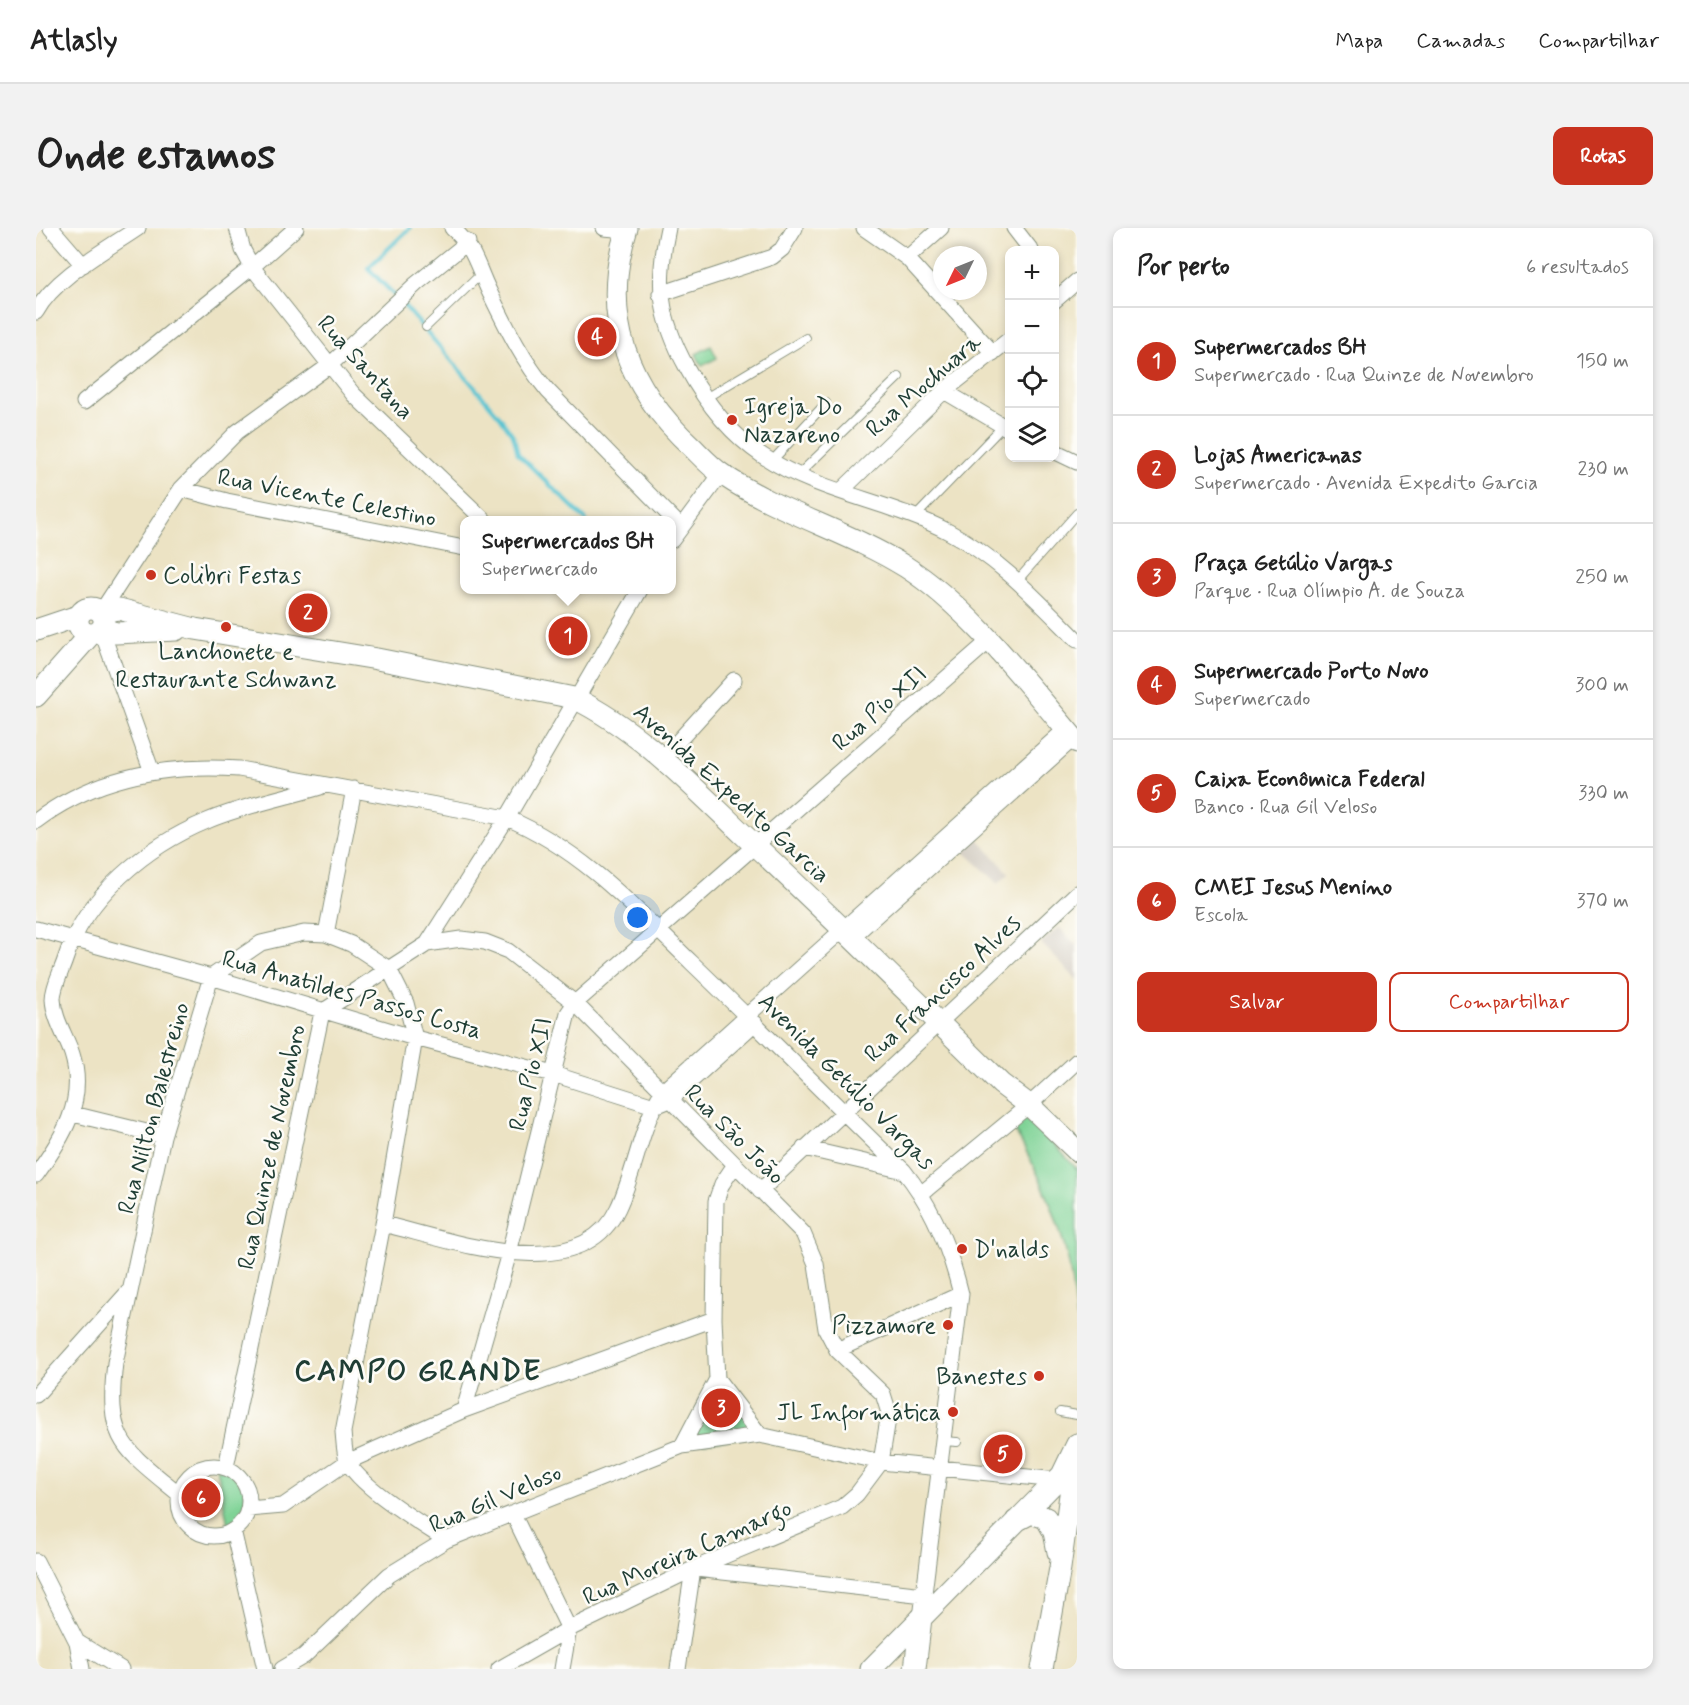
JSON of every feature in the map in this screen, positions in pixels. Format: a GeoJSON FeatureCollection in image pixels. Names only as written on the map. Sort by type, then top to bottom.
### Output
{"type":"FeatureCollection","features":[{"type":"Feature","properties":{"kind":"main road"},"geometry":{"type":"LineString","coordinates":[[626,229],[616,296],[621,339],[640,388],[665,422],[721,474],[905,567],[936,590],[989,641],[1072,736]]}},
{"type":"Feature","properties":{"kind":"main road"},"geometry":{"type":"LineString","coordinates":[[36,630],[78,616],[79,628],[98,625]]}},
{"type":"Feature","properties":{"kind":"main road"},"geometry":{"type":"LineString","coordinates":[[36,696],[98,625]]}},
{"type":"Feature","properties":{"kind":"main road","name":"Avenida Expedito Garcia"},"geometry":{"type":"LineString","coordinates":[[98,625],[116,633],[195,629],[377,659],[574,698],[622,727],[662,759],[847,933],[1001,1084],[1029,1105],[1077,1150]]}},
{"type":"Feature","properties":{"kind":"main road"},"geometry":{"type":"LineString","coordinates":[[1042,1669],[1060,1568],[1069,1485],[1077,1443]]}},
{"type":"Feature","properties":{"kind":"main road"},"geometry":{"type":"LineString","coordinates":[[871,1669],[1014,1522],[1069,1485]]}},
{"type":"Feature","properties":{"kind":"main road"},"geometry":{"type":"LineString","coordinates":[[1014,1522],[1031,1513],[1046,1518],[1054,1532],[1060,1568]]}},
{"type":"Feature","properties":{"kind":"main road","name":"Avenida Getúlio Vargas"},"geometry":{"type":"LineString","coordinates":[[915,1669],[921,1618]]}},
{"type":"Feature","properties":{"kind":"street"},"geometry":{"type":"LineString","coordinates":[[51,228],[83,265]]}},
{"type":"Feature","properties":{"kind":"street"},"geometry":{"type":"LineString","coordinates":[[36,312],[52,292],[83,265],[138,228]]}},
{"type":"Feature","properties":{"kind":"street","name":"Rua Santana"},"geometry":{"type":"LineString","coordinates":[[237,228],[243,250],[252,267],[353,394],[480,516]]}},
{"type":"Feature","properties":{"kind":"street"},"geometry":{"type":"LineString","coordinates":[[84,402],[252,267],[296,228]]}},
{"type":"Feature","properties":{"kind":"street"},"geometry":{"type":"LineString","coordinates":[[452,228],[468,242],[481,274],[528,367],[548,391],[670,516]]}},
{"type":"Feature","properties":{"kind":"street"},"geometry":{"type":"LineString","coordinates":[[604,228],[626,229]]}},
{"type":"Feature","properties":{"kind":"street"},"geometry":{"type":"LineString","coordinates":[[668,228],[662,255],[660,294],[676,349],[704,399],[726,425],[772,461],[841,491],[916,516],[978,550],[1017,581],[1077,640]]}},
{"type":"Feature","properties":{"kind":"street"},"geometry":{"type":"LineString","coordinates":[[660,294],[771,256],[782,249],[795,228]]}},
{"type":"Feature","properties":{"kind":"street"},"geometry":{"type":"LineString","coordinates":[[864,228],[907,258],[934,285],[993,353]]}},
{"type":"Feature","properties":{"kind":"street"},"geometry":{"type":"LineString","coordinates":[[907,258],[941,228]]}},
{"type":"Feature","properties":{"kind":"street"},"geometry":{"type":"LineString","coordinates":[[1014,228],[1028,246]]}},
{"type":"Feature","properties":{"kind":"street"},"geometry":{"type":"LineString","coordinates":[[152,772],[98,625],[181,489],[237,432],[330,365],[416,284],[468,242]]}},
{"type":"Feature","properties":{"kind":"street"},"geometry":{"type":"LineString","coordinates":[[1059,291],[1077,281]]}},
{"type":"Feature","properties":{"kind":"street","name":"Rua Mochuara"},"geometry":{"type":"LineString","coordinates":[[841,491],[944,391],[1005,343]]}},
{"type":"Feature","properties":{"kind":"street"},"geometry":{"type":"LineString","coordinates":[[944,391],[1005,427]]}},
{"type":"Feature","properties":{"kind":"street"},"geometry":{"type":"LineString","coordinates":[[1059,453],[1076,460]]}},
{"type":"Feature","properties":{"kind":"street"},"geometry":{"type":"LineString","coordinates":[[676,533],[721,474]]}},
{"type":"Feature","properties":{"kind":"street","name":"Rua Vicente Celestino"},"geometry":{"type":"LineString","coordinates":[[181,489],[227,501],[460,547]]}},
{"type":"Feature","properties":{"kind":"street"},"geometry":{"type":"LineString","coordinates":[[676,522],[680,526]]}},
{"type":"Feature","properties":{"kind":"street","name":"Rua Quinze de Novembro"},"geometry":{"type":"LineString","coordinates":[[226,1467],[322,1012],[427,944],[507,818],[574,698],[638,594]]}},
{"type":"Feature","properties":{"kind":"street","name":"Rua Pio XII"},"geometry":{"type":"LineString","coordinates":[[464,1410],[509,1253],[563,1025],[575,1004],[989,641]]}},
{"type":"Feature","properties":{"kind":"street"},"geometry":{"type":"LineString","coordinates":[[662,759],[734,680]]}},
{"type":"Feature","properties":{"kind":"street"},"geometry":{"type":"LineString","coordinates":[[383,1224],[509,1253],[560,1252],[587,1244],[606,1229],[618,1208],[662,1099],[983,811],[1072,736]]}},
{"type":"Feature","properties":{"kind":"street","name":"Avenida Getúlio Vargas"},"geometry":{"type":"LineString","coordinates":[[36,821],[61,802],[103,784],[152,772],[200,766],[238,769],[507,818],[540,832],[584,861],[751,1019],[903,1171],[922,1193],[951,1256],[961,1294],[941,1440],[921,1618]]}},
{"type":"Feature","properties":{"kind":"street"},"geometry":{"type":"LineString","coordinates":[[36,1175],[60,1143],[73,1114],[76,1087],[73,1056],[54,1013],[53,996],[71,939],[88,912],[120,878],[152,850],[207,821],[322,786]]}},
{"type":"Feature","properties":{"kind":"street"},"geometry":{"type":"LineString","coordinates":[[326,934],[354,789]]}},
{"type":"Feature","properties":{"kind":"street","name":"Rua Francisco Alves"},"geometry":{"type":"LineString","coordinates":[[760,1191],[1077,893]]}},
{"type":"Feature","properties":{"kind":"street","name":"Rua Anatildes Passos Costa"},"geometry":{"type":"LineString","coordinates":[[36,929],[211,977],[415,1038],[553,1074],[662,1099]]}},
{"type":"Feature","properties":{"kind":"street","name":"Rua Nilton Balestreino"},"geometry":{"type":"LineString","coordinates":[[179,1494],[121,1442],[114,1425],[111,1402],[115,1363],[163,1136],[211,977],[261,943],[304,933],[326,934],[351,944],[389,969]]}},
{"type":"Feature","properties":{"kind":"street","name":"Rua São João"},"geometry":{"type":"LineString","coordinates":[[427,944],[461,939],[485,942],[508,951],[575,1004],[662,1099],[803,1233],[811,1249],[826,1329],[837,1350],[883,1394],[889,1413],[880,1462]]}},
{"type":"Feature","properties":{"kind":"street"},"geometry":{"type":"LineString","coordinates":[[389,969],[406,1003],[415,1038],[383,1224],[343,1432],[348,1462],[368,1485],[446,1540]]}},
{"type":"Feature","properties":{"kind":"street"},"geometry":{"type":"LineString","coordinates":[[922,1193],[1029,1105],[1077,1061]]}},
{"type":"Feature","properties":{"kind":"street"},"geometry":{"type":"LineString","coordinates":[[73,1114],[163,1136]]}},
{"type":"Feature","properties":{"kind":"street"},"geometry":{"type":"LineString","coordinates":[[804,1148],[903,1171]]}},
{"type":"Feature","properties":{"kind":"street"},"geometry":{"type":"LineString","coordinates":[[682,1446],[717,1379],[714,1319],[716,1202],[722,1184],[734,1166]]}},
{"type":"Feature","properties":{"kind":"street"},"geometry":{"type":"LineString","coordinates":[[36,1395],[131,1290]]}},
{"type":"Feature","properties":{"kind":"street"},"geometry":{"type":"LineString","coordinates":[[837,1350],[961,1294]]}},
{"type":"Feature","properties":{"kind":"street"},"geometry":{"type":"LineString","coordinates":[[248,1509],[283,1506],[348,1462],[464,1410],[714,1319]]}},
{"type":"Feature","properties":{"kind":"street"},"geometry":{"type":"LineString","coordinates":[[717,1379],[760,1435],[880,1462],[938,1466],[1069,1485]]}},
{"type":"Feature","properties":{"kind":"street","name":"Rua Gil Veloso"},"geometry":{"type":"LineString","coordinates":[[282,1669],[304,1656],[389,1575],[446,1540],[682,1446],[760,1435]]}},
{"type":"Feature","properties":{"kind":"street","name":"Rua Moreira Camargo"},"geometry":{"type":"LineString","coordinates":[[499,1669],[569,1629],[693,1569],[834,1511],[857,1494],[880,1462]]}},
{"type":"Feature","properties":{"kind":"street"},"geometry":{"type":"LineString","coordinates":[[226,1467],[245,1486],[248,1509],[245,1516],[233,1530],[215,1536],[194,1530],[183,1518],[179,1494],[188,1477],[196,1470],[226,1467]]}},
{"type":"Feature","properties":{"kind":"street"},"geometry":{"type":"LineString","coordinates":[[513,1514],[569,1629],[562,1669]]}},
{"type":"Feature","properties":{"kind":"street"},"geometry":{"type":"LineString","coordinates":[[233,1530],[265,1669]]}},
{"type":"Feature","properties":{"kind":"street"},"geometry":{"type":"LineString","coordinates":[[36,1561],[77,1642],[82,1669]]}},
{"type":"Feature","properties":{"kind":"street"},"geometry":{"type":"LineString","coordinates":[[678,1669],[693,1569],[924,1595]]}},
{"type":"Feature","properties":{"kind":"street"},"geometry":{"type":"LineString","coordinates":[[77,1642],[121,1669]]}},
{"type":"Feature","properties":{"kind":"lane"},"geometry":{"type":"LineString","coordinates":[[426,327],[481,274]]}},
{"type":"Feature","properties":{"kind":"lane"},"geometry":{"type":"LineString","coordinates":[[704,399],[806,338]]}},
{"type":"Feature","properties":{"kind":"lane"},"geometry":{"type":"LineString","coordinates":[[799,474],[899,377]]}},
{"type":"Feature","properties":{"kind":"lane"},"geometry":{"type":"LineString","coordinates":[[772,461],[826,403]]}},
{"type":"Feature","properties":{"kind":"lane"},"geometry":{"type":"LineString","coordinates":[[916,516],[1005,429]]}},
{"type":"Feature","properties":{"kind":"lane"},"geometry":{"type":"LineString","coordinates":[[1017,581],[1077,513]]}},
{"type":"Feature","properties":{"kind":"lane"},"geometry":{"type":"LineString","coordinates":[[1060,1412],[1077,1415]]}},
{"type":"Feature","properties":{"kind":"lane"},"geometry":{"type":"LineString","coordinates":[[941,1440],[957,1442]]}},
{"type":"Feature","properties":{"kind":"shaded area"},"geometry":{"type":"Polygon","coordinates":[[[977,838],[1009,873],[998,883],[963,851],[977,838]]]}},
{"type":"Feature","properties":{"kind":"shaded area"},"geometry":{"type":"Polygon","coordinates":[[[1059,927],[1077,946],[1077,980],[1041,943],[1059,927]]]}},
{"type":"Feature","properties":{"kind":"green space"},"geometry":{"type":"Polygon","coordinates":[[[711,346],[717,358],[702,366],[696,354],[711,346]]]}},
{"type":"Feature","properties":{"kind":"green space"},"geometry":{"type":"Polygon","coordinates":[[[1021,1115],[1053,1143],[1077,1169],[1076,1319],[1069,1264],[1059,1228],[1037,1174],[1011,1124],[1021,1115]]]}},
{"type":"Feature","properties":{"kind":"green space"},"geometry":{"type":"Polygon","coordinates":[[[717,1379],[760,1435],[682,1446],[717,1379]]]}},
{"type":"Feature","properties":{"kind":"green space"},"geometry":{"type":"Polygon","coordinates":[[[217,1468],[228,1470],[237,1476],[246,1494],[243,1514],[238,1523],[229,1530],[217,1468]]]}},
{"type":"Feature","properties":{"kind":"waterway"},"geometry":{"type":"LineString","coordinates":[[397,298],[368,268],[410,228]]}},
{"type":"Feature","properties":{"kind":"waterway"},"geometry":{"type":"LineString","coordinates":[[402,303],[501,418],[514,437],[518,454],[582,516]]}},
{"type":"Feature","properties":{"kind":"place","name":"Supermercado Porto Novo"},"geometry":{"type":"Point","coordinates":[597,337]}},
{"type":"Feature","properties":{"kind":"place","name":"Igreja Do Nazareno"},"geometry":{"type":"Point","coordinates":[732,420]}},
{"type":"Feature","properties":{"kind":"place","name":"Colibri Festas"},"geometry":{"type":"Point","coordinates":[151,575]}},
{"type":"Feature","properties":{"kind":"place","name":"Lojas Americanas"},"geometry":{"type":"Point","coordinates":[308,613]}},
{"type":"Feature","properties":{"kind":"place","name":"Lanchonete e Restaurante Schwanz"},"geometry":{"type":"Point","coordinates":[226,627]}},
{"type":"Feature","properties":{"kind":"place","name":"Supermercados BH"},"geometry":{"type":"Point","coordinates":[568,636]}},
{"type":"Feature","properties":{"kind":"place","name":"D'nalds"},"geometry":{"type":"Point","coordinates":[962,1249]}},
{"type":"Feature","properties":{"kind":"place","name":"Pizzamore"},"geometry":{"type":"Point","coordinates":[948,1325]}},
{"type":"Feature","properties":{"kind":"place","name":"Banestes"},"geometry":{"type":"Point","coordinates":[1039,1376]}},
{"type":"Feature","properties":{"kind":"place","name":"Praça Getúlio Vargas"},"geometry":{"type":"Point","coordinates":[721,1408]}},
{"type":"Feature","properties":{"kind":"place","name":"JL Informática"},"geometry":{"type":"Point","coordinates":[953,1412]}},
{"type":"Feature","properties":{"kind":"place","name":"Caixa Econômica Federal"},"geometry":{"type":"Point","coordinates":[1003,1454]}},
{"type":"Feature","properties":{"kind":"place","name":"CMEI Jesus Menino"},"geometry":{"type":"Point","coordinates":[201,1498]}},
{"type":"Feature","properties":{"kind":"district","name":"CAMPO GRANDE"},"geometry":{"type":"Point","coordinates":[418,1370]}}]}
